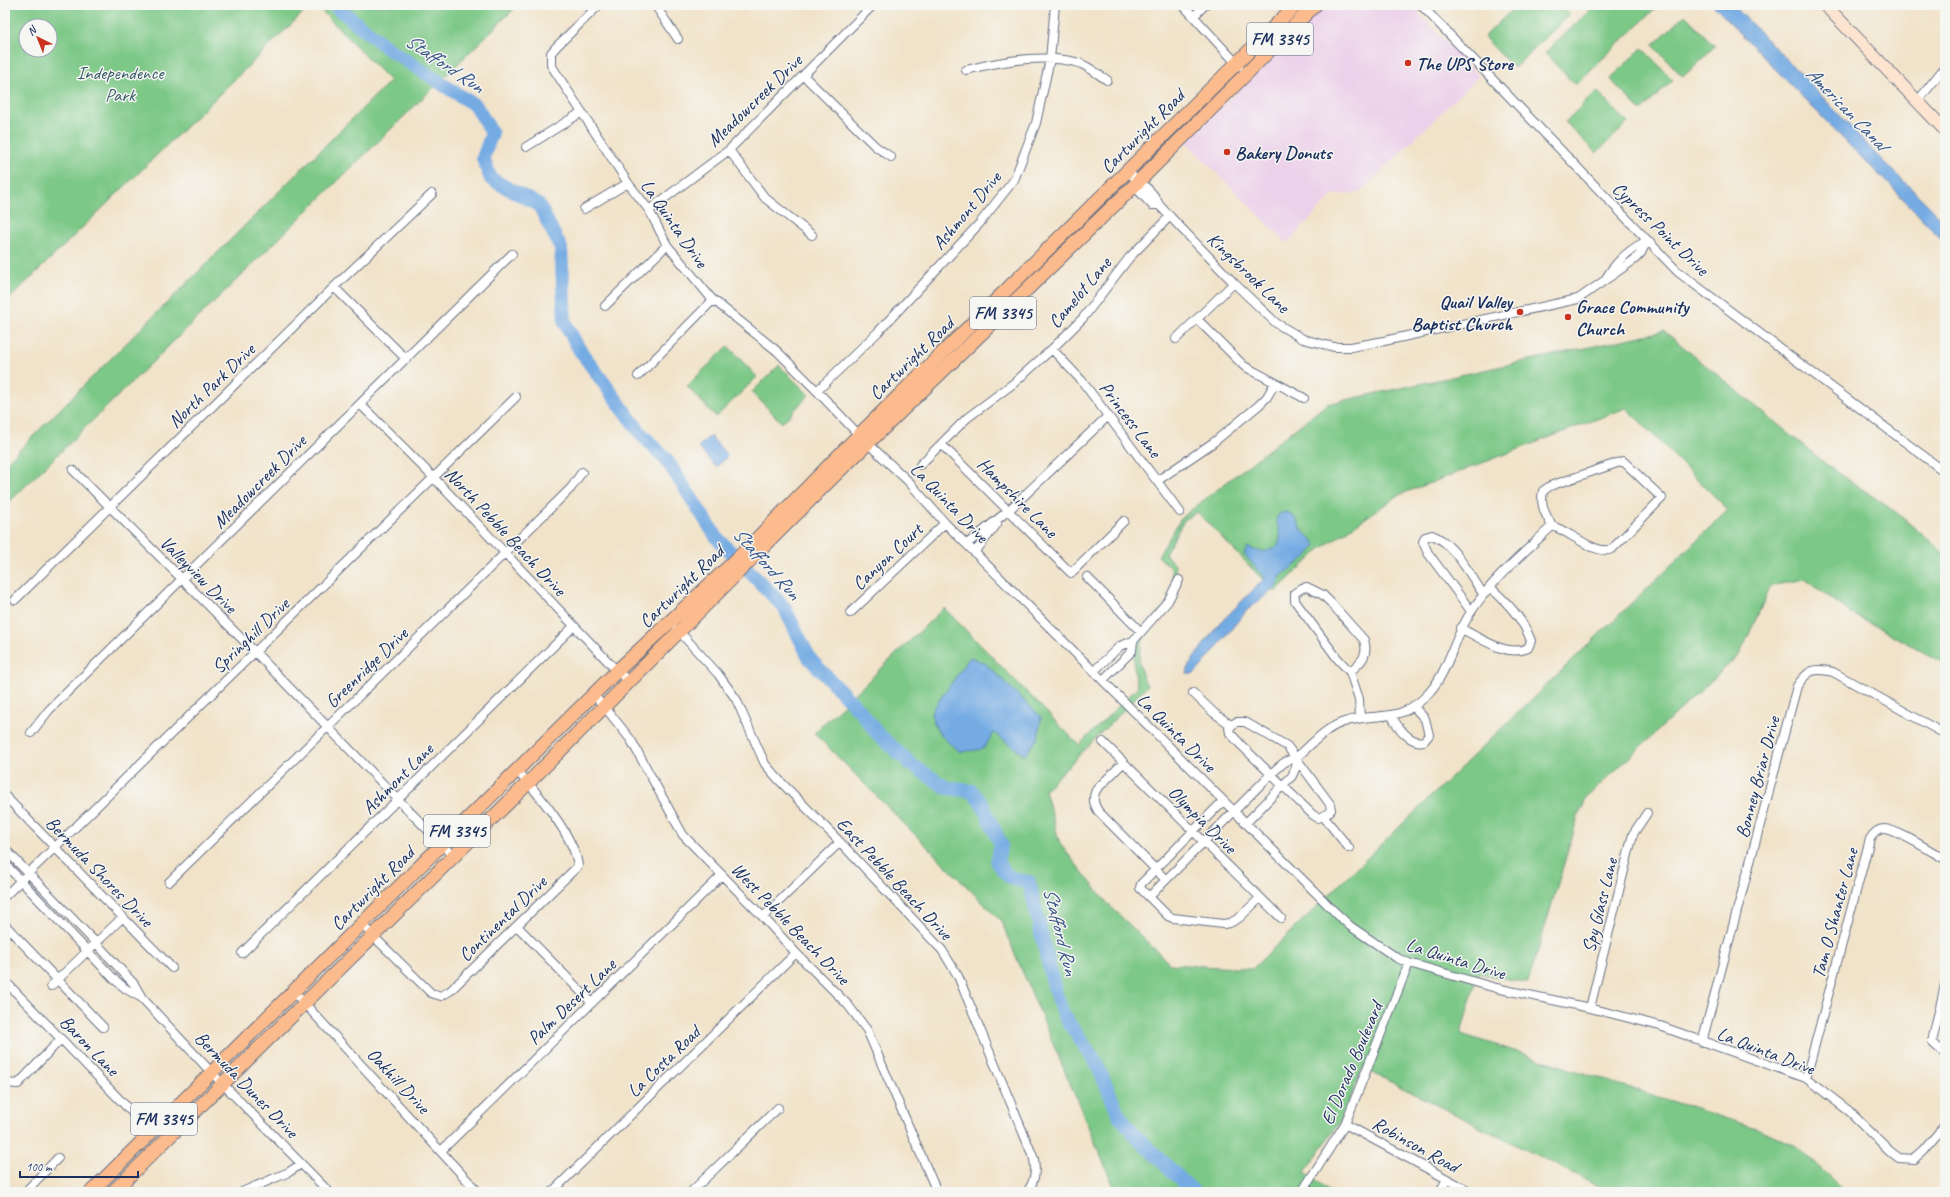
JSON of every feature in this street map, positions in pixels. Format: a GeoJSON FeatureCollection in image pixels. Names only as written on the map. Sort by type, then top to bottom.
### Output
{"type":"FeatureCollection","features":[{"type":"Feature","properties":{"kind":"main road","name":"Cartwright Road"},"geometry":{"type":"LineString","coordinates":[[91,1192],[617,671],[715,595],[769,534],[1236,63],[1296,5]]}},
{"type":"Feature","properties":{"kind":"main road","name":"Cartwright Road"},"geometry":{"type":"LineString","coordinates":[[863,439],[1138,182],[1245,73],[1315,5]]}},
{"type":"Feature","properties":{"kind":"main road","name":"Cartwright Road"},"geometry":{"type":"LineString","coordinates":[[113,1192],[306,1004],[373,934],[528,783],[629,681],[712,582],[769,534]]}},
{"type":"Feature","properties":{"kind":"street","name":"La Quinta Drive"},"geometry":{"type":"LineString","coordinates":[[600,5],[556,47],[550,59],[551,65],[628,183],[649,210],[667,246],[713,300],[777,351],[863,439],[908,481],[945,523],[1350,926],[1397,958],[1409,963],[1496,988],[1590,1008],[1660,1026],[1806,1078],[1849,1111],[1899,1158],[1906,1160],[1914,1159],[1945,1126]]}},
{"type":"Feature","properties":{"kind":"street"},"geometry":{"type":"LineString","coordinates":[[655,5],[678,39]]}},
{"type":"Feature","properties":{"kind":"street","name":"Meadowcreek Drive"},"geometry":{"type":"LineString","coordinates":[[649,210],[729,150],[873,5]]}},
{"type":"Feature","properties":{"kind":"street","name":"Ashmont Drive"},"geometry":{"type":"LineString","coordinates":[[817,391],[878,332],[969,236],[1014,180],[1036,123],[1050,58],[1055,5]]}},
{"type":"Feature","properties":{"kind":"street"},"geometry":{"type":"LineString","coordinates":[[1183,5],[1245,73]]}},
{"type":"Feature","properties":{"kind":"street"},"geometry":{"type":"LineString","coordinates":[[1194,16],[1205,5]]}},
{"type":"Feature","properties":{"kind":"street","name":"Cypress Point Drive"},"geometry":{"type":"LineString","coordinates":[[1421,5],[1678,272],[1945,472]]}},
{"type":"Feature","properties":{"kind":"street"},"geometry":{"type":"LineString","coordinates":[[1825,5],[1945,130]]}},
{"type":"Feature","properties":{"kind":"street"},"geometry":{"type":"LineString","coordinates":[[966,70],[986,65],[1050,58],[1080,63],[1108,80]]}},
{"type":"Feature","properties":{"kind":"street"},"geometry":{"type":"LineString","coordinates":[[1917,102],[1945,67]]}},
{"type":"Feature","properties":{"kind":"street"},"geometry":{"type":"LineString","coordinates":[[804,76],[875,146],[891,156]]}},
{"type":"Feature","properties":{"kind":"street"},"geometry":{"type":"LineString","coordinates":[[526,147],[582,112]]}},
{"type":"Feature","properties":{"kind":"street"},"geometry":{"type":"LineString","coordinates":[[729,150],[765,198],[812,235]]}},
{"type":"Feature","properties":{"kind":"street","name":"Kingsbrook Lane"},"geometry":{"type":"LineString","coordinates":[[1128,172],[1138,182],[1144,184],[1157,199],[1159,205],[1234,283],[1276,323],[1294,334],[1315,343],[1334,347],[1345,347],[1384,341],[1578,299],[1605,281],[1620,260],[1634,247],[1647,241]]}},
{"type":"Feature","properties":{"kind":"street"},"geometry":{"type":"LineString","coordinates":[[584,210],[628,183]]}},
{"type":"Feature","properties":{"kind":"street","name":"North Park Drive"},"geometry":{"type":"LineString","coordinates":[[15,600],[334,287],[432,194]]}},
{"type":"Feature","properties":{"kind":"street","name":"Camelot Lane"},"geometry":{"type":"LineString","coordinates":[[920,465],[972,414],[1014,383],[1052,349],[1083,318],[1129,258],[1170,216]]}},
{"type":"Feature","properties":{"kind":"street"},"geometry":{"type":"LineString","coordinates":[[605,306],[667,246]]}},
{"type":"Feature","properties":{"kind":"street","name":"Meadowcreek Drive"},"geometry":{"type":"LineString","coordinates":[[31,733],[49,710],[512,254]]}},
{"type":"Feature","properties":{"kind":"street"},"geometry":{"type":"LineString","coordinates":[[1176,339],[1234,283]]}},
{"type":"Feature","properties":{"kind":"street"},"geometry":{"type":"LineString","coordinates":[[334,287],[406,359]]}},
{"type":"Feature","properties":{"kind":"street"},"geometry":{"type":"LineString","coordinates":[[638,376],[713,300]]}},
{"type":"Feature","properties":{"kind":"street"},"geometry":{"type":"LineString","coordinates":[[1197,319],[1244,366],[1304,398]]}},
{"type":"Feature","properties":{"kind":"street","name":"Princess Lane"},"geometry":{"type":"LineString","coordinates":[[1052,349],[1082,381],[1180,512]]}},
{"type":"Feature","properties":{"kind":"street"},"geometry":{"type":"LineString","coordinates":[[1157,481],[1214,442],[1258,406],[1267,397],[1274,382]]}},
{"type":"Feature","properties":{"kind":"street","name":"Springhill Drive"},"geometry":{"type":"LineString","coordinates":[[5,896],[516,397]]}},
{"type":"Feature","properties":{"kind":"street","name":"North Pebble Beach Drive"},"geometry":{"type":"LineString","coordinates":[[360,404],[434,478],[504,554],[617,671],[629,681]]}},
{"type":"Feature","properties":{"kind":"street"},"geometry":{"type":"LineString","coordinates":[[967,544],[1009,510],[1108,416]]}},
{"type":"Feature","properties":{"kind":"street","name":"Hampshire Lane"},"geometry":{"type":"LineString","coordinates":[[941,444],[1071,573],[1124,520]]}},
{"type":"Feature","properties":{"kind":"street"},"geometry":{"type":"LineString","coordinates":[[1622,461],[1662,498],[1612,549],[1606,552],[1596,549],[1562,528],[1552,526],[1545,515],[1542,506],[1544,491],[1550,486],[1622,461]]}},
{"type":"Feature","properties":{"kind":"street","name":"Valleyview Drive"},"geometry":{"type":"LineString","coordinates":[[72,470],[255,652],[453,856]]}},
{"type":"Feature","properties":{"kind":"street","name":"Greenridge Drive"},"geometry":{"type":"LineString","coordinates":[[169,882],[504,554],[570,488],[582,472]]}},
{"type":"Feature","properties":{"kind":"street"},"geometry":{"type":"LineString","coordinates":[[975,552],[1009,510]]}},
{"type":"Feature","properties":{"kind":"street","name":"Canyon Court"},"geometry":{"type":"LineString","coordinates":[[850,613],[945,523]]}},
{"type":"Feature","properties":{"kind":"street"},"geometry":{"type":"LineString","coordinates":[[1149,897],[1271,774],[1287,761],[1297,758],[1323,733],[1344,721],[1360,718],[1392,716],[1404,712],[1425,697],[1437,682],[1445,668],[1460,628],[1483,594],[1552,526]]}},
{"type":"Feature","properties":{"kind":"street"},"geometry":{"type":"LineString","coordinates":[[1471,611],[1428,553],[1423,542],[1425,537],[1432,534],[1450,549],[1483,594]]}},
{"type":"Feature","properties":{"kind":"street"},"geometry":{"type":"LineString","coordinates":[[1087,577],[1141,632]]}},
{"type":"Feature","properties":{"kind":"street"},"geometry":{"type":"LineString","coordinates":[[1094,671],[1120,646],[1133,641],[1168,601],[1179,580]]}},
{"type":"Feature","properties":{"kind":"street"},"geometry":{"type":"LineString","coordinates":[[1350,672],[1365,657],[1366,647],[1364,640],[1322,595],[1307,587],[1298,590],[1295,593],[1295,602],[1336,658],[1350,672],[1359,699],[1360,718]]}},
{"type":"Feature","properties":{"kind":"street"},"geometry":{"type":"LineString","coordinates":[[1460,628],[1500,647],[1515,651],[1528,648],[1531,641],[1521,619],[1490,587]]}},
{"type":"Feature","properties":{"kind":"street","name":"Ashmont Lane"},"geometry":{"type":"LineString","coordinates":[[242,953],[574,626]]}},
{"type":"Feature","properties":{"kind":"street","name":"East Pebble Beach Drive"},"geometry":{"type":"LineString","coordinates":[[675,627],[718,674],[736,699],[765,764],[942,950],[958,976],[1034,1159],[1036,1171],[1034,1180],[1028,1190]]}},
{"type":"Feature","properties":{"kind":"street"},"geometry":{"type":"LineString","coordinates":[[1103,680],[1132,651],[1133,641]]}},
{"type":"Feature","properties":{"kind":"street","name":"Bonney Briar Drive"},"geometry":{"type":"LineString","coordinates":[[1702,1042],[1798,686],[1806,674],[1819,668],[1833,672],[1945,734]]}},
{"type":"Feature","properties":{"kind":"street"},"geometry":{"type":"LineString","coordinates":[[1193,693],[1214,713],[1232,724],[1244,722],[1287,746],[1330,804],[1331,810],[1318,818],[1313,815],[1230,733],[1229,728],[1232,724]]}},
{"type":"Feature","properties":{"kind":"street","name":"West Pebble Beach Drive"},"geometry":{"type":"LineString","coordinates":[[593,695],[604,706],[631,740],[683,836],[848,1005],[868,1030],[937,1192]]}},
{"type":"Feature","properties":{"kind":"street"},"geometry":{"type":"LineString","coordinates":[[1392,716],[1395,724],[1408,737],[1419,742],[1424,741],[1430,735],[1428,725],[1413,706]]}},
{"type":"Feature","properties":{"kind":"street","name":"Olympia Drive"},"geometry":{"type":"LineString","coordinates":[[1103,742],[1281,918]]}},
{"type":"Feature","properties":{"kind":"street"},"geometry":{"type":"LineString","coordinates":[[1246,823],[1292,776],[1296,767],[1297,758]]}},
{"type":"Feature","properties":{"kind":"street"},"geometry":{"type":"LineString","coordinates":[[1123,763],[1096,790],[1093,796],[1094,804],[1098,812],[1166,880]]}},
{"type":"Feature","properties":{"kind":"street","name":"Continental Drive"},"geometry":{"type":"LineString","coordinates":[[362,925],[373,934],[431,993],[441,996],[450,991],[578,866],[576,855],[563,830],[528,783],[517,771]]}},
{"type":"Feature","properties":{"kind":"street","name":"Bermuda Shores Drive"},"geometry":{"type":"LineString","coordinates":[[5,796],[172,968]]}},
{"type":"Feature","properties":{"kind":"street"},"geometry":{"type":"LineString","coordinates":[[1223,801],[1141,884],[1140,888],[1168,916],[1173,918],[1223,924],[1238,918],[1260,898]]}},
{"type":"Feature","properties":{"kind":"street","name":"Spy Glass Lane"},"geometry":{"type":"LineString","coordinates":[[1590,1008],[1633,834],[1647,813]]}},
{"type":"Feature","properties":{"kind":"street"},"geometry":{"type":"LineString","coordinates":[[1323,816],[1349,848]]}},
{"type":"Feature","properties":{"kind":"street","name":"Tam O Shanter Lane"},"geometry":{"type":"LineString","coordinates":[[1806,1078],[1870,839],[1875,832],[1879,830],[1884,829],[1893,831],[1945,859]]}},
{"type":"Feature","properties":{"kind":"street"},"geometry":{"type":"LineString","coordinates":[[763,917],[840,842]]}},
{"type":"Feature","properties":{"kind":"street","name":"Bermuda Dunes Drive"},"geometry":{"type":"LineString","coordinates":[[5,849],[134,984],[142,998],[212,1073],[329,1192]]}},
{"type":"Feature","properties":{"kind":"street","name":"Bermuda Dunes Drive"},"geometry":{"type":"LineString","coordinates":[[5,864],[114,979],[126,989],[142,998]]}},
{"type":"Feature","properties":{"kind":"street","name":"Palm Desert Lane"},"geometry":{"type":"LineString","coordinates":[[442,1150],[722,875]]}},
{"type":"Feature","properties":{"kind":"street"},"geometry":{"type":"LineString","coordinates":[[51,986],[123,917]]}},
{"type":"Feature","properties":{"kind":"street"},"geometry":{"type":"LineString","coordinates":[[5,925],[103,1027]]}},
{"type":"Feature","properties":{"kind":"street"},"geometry":{"type":"LineString","coordinates":[[517,926],[592,1003]]}},
{"type":"Feature","properties":{"kind":"street","name":"La Costa Road"},"geometry":{"type":"LineString","coordinates":[[552,1192],[796,953]]}},
{"type":"Feature","properties":{"kind":"street","name":"El Dorado Boulevard"},"geometry":{"type":"LineString","coordinates":[[1302,1192],[1345,1124],[1409,963]]}},
{"type":"Feature","properties":{"kind":"street","name":"Baron Lane"},"geometry":{"type":"LineString","coordinates":[[5,981],[151,1132]]}},
{"type":"Feature","properties":{"kind":"street"},"geometry":{"type":"LineString","coordinates":[[1945,985],[1932,1042],[1945,1054]]}},
{"type":"Feature","properties":{"kind":"street","name":"Oakhill Drive"},"geometry":{"type":"LineString","coordinates":[[294,992],[442,1150],[476,1191]]}},
{"type":"Feature","properties":{"kind":"street"},"geometry":{"type":"LineString","coordinates":[[5,1084],[18,1084],[61,1039]]}},
{"type":"Feature","properties":{"kind":"street"},"geometry":{"type":"LineString","coordinates":[[691,1192],[778,1108]]}},
{"type":"Feature","properties":{"kind":"street","name":"Robinson Road"},"geometry":{"type":"LineString","coordinates":[[1345,1124],[1471,1192]]}},
{"type":"Feature","properties":{"kind":"street"},"geometry":{"type":"LineString","coordinates":[[24,1192],[58,1158]]}},
{"type":"Feature","properties":{"kind":"street"},"geometry":{"type":"LineString","coordinates":[[242,1192],[289,1172],[302,1164]]}},
{"type":"Feature","properties":{"kind":"street"},"geometry":{"type":"LineString","coordinates":[[1440,1192],[1446,1179]]}},
{"type":"Feature","properties":{"kind":"shaded area"},"geometry":{"type":"Polygon","coordinates":[[[1325,5],[1426,5],[1418,13],[1479,76],[1359,193],[1333,195],[1287,243],[1186,142],[1325,5]]]}},
{"type":"Feature","properties":{"kind":"green space","name":"Independence Park"},"geometry":{"type":"Polygon","coordinates":[[[5,5],[311,5],[5,303],[5,5]]]}},
{"type":"Feature","properties":{"kind":"green space"},"geometry":{"type":"Polygon","coordinates":[[[316,5],[518,5],[5,506],[5,464],[390,81],[316,5]]]}},
{"type":"Feature","properties":{"kind":"green space"},"geometry":{"type":"Polygon","coordinates":[[[1517,5],[1561,5],[1570,14],[1514,68],[1484,37],[1517,5]]]}},
{"type":"Feature","properties":{"kind":"green space"},"geometry":{"type":"Polygon","coordinates":[[[1595,5],[1659,5],[1575,85],[1545,53],[1595,5]]]}},
{"type":"Feature","properties":{"kind":"green space"},"geometry":{"type":"Polygon","coordinates":[[[1685,15],[1715,46],[1683,77],[1653,45],[1685,15]]]}},
{"type":"Feature","properties":{"kind":"green space"},"geometry":{"type":"Polygon","coordinates":[[[1642,48],[1673,80],[1641,111],[1610,79],[1642,48]]]}},
{"type":"Feature","properties":{"kind":"green space"},"geometry":{"type":"Polygon","coordinates":[[[1597,91],[1628,123],[1596,153],[1565,122],[1597,91]]]}},
{"type":"Feature","properties":{"kind":"green space"},"geometry":{"type":"Polygon","coordinates":[[[1664,331],[1826,464],[1897,513],[1945,554],[1945,664],[1848,611],[1805,579],[1771,586],[1740,654],[1587,797],[1578,817],[1528,983],[1478,973],[1461,1034],[1759,1129],[1796,1146],[1846,1192],[1610,1192],[1363,1068],[1340,1122],[1305,1172],[1331,1192],[1116,1192],[1001,921],[814,733],[944,608],[1079,745],[1138,687],[1134,671],[1136,647],[1147,627],[1174,595],[1171,568],[1158,556],[1182,517],[1327,404],[1664,331]],[[1626,408],[1399,495],[1319,550],[1275,592],[1197,512],[1185,519],[1165,554],[1175,565],[1178,597],[1151,627],[1141,648],[1139,659],[1141,672],[1147,686],[1045,790],[1060,844],[1108,904],[1170,964],[1252,969],[1728,510],[1626,408]]]}},
{"type":"Feature","properties":{"kind":"green space"},"geometry":{"type":"Polygon","coordinates":[[[728,346],[757,377],[716,417],[687,386],[728,346]]]}},
{"type":"Feature","properties":{"kind":"green space"},"geometry":{"type":"Polygon","coordinates":[[[779,365],[809,395],[782,423],[752,392],[779,365]]]}},
{"type":"Feature","properties":{"kind":"water","name":"American Canal"},"geometry":{"type":"Polygon","coordinates":[[[1713,5],[1733,5],[1769,41],[1874,152],[1945,222],[1945,243],[1894,189],[1713,5]]]}},
{"type":"Feature","properties":{"kind":"water"},"geometry":{"type":"Polygon","coordinates":[[[710,436],[728,456],[716,467],[698,447],[710,436]]]}},
{"type":"Feature","properties":{"kind":"water"},"geometry":{"type":"Polygon","coordinates":[[[1287,512],[1295,518],[1306,535],[1313,540],[1316,545],[1306,557],[1281,576],[1275,588],[1246,611],[1194,674],[1187,674],[1189,665],[1218,625],[1265,578],[1244,554],[1248,547],[1262,552],[1277,547],[1280,536],[1277,517],[1282,513],[1287,512]]]}},
{"type":"Feature","properties":{"kind":"water"},"geometry":{"type":"Polygon","coordinates":[[[970,657],[985,663],[1041,717],[1038,738],[1025,755],[994,733],[983,749],[961,752],[950,744],[938,731],[931,712],[970,657]]]}},
{"type":"Feature","properties":{"kind":"waterway","name":"Stafford Run"},"geometry":{"type":"LineString","coordinates":[[334,5],[390,50],[476,106],[492,133],[483,158],[491,179],[539,205],[561,248],[565,323],[579,349],[642,435],[666,459],[717,538],[784,607],[810,659],[862,713],[877,733],[912,765],[947,788],[972,791],[982,804],[1001,844],[997,862],[1013,879],[1029,882],[1055,991],[1064,1016],[1096,1062],[1119,1115],[1136,1136],[1194,1192]]}},
{"type":"Feature","properties":{"kind":"place","name":"The UPS Store"},"geometry":{"type":"Point","coordinates":[1408,63]}},
{"type":"Feature","properties":{"kind":"place","name":"Bakery Donuts"},"geometry":{"type":"Point","coordinates":[1227,152]}},
{"type":"Feature","properties":{"kind":"place","name":"Quail Valley Baptist Church"},"geometry":{"type":"Point","coordinates":[1520,312]}},
{"type":"Feature","properties":{"kind":"place","name":"Grace Community Church"},"geometry":{"type":"Point","coordinates":[1568,317]}}]}
